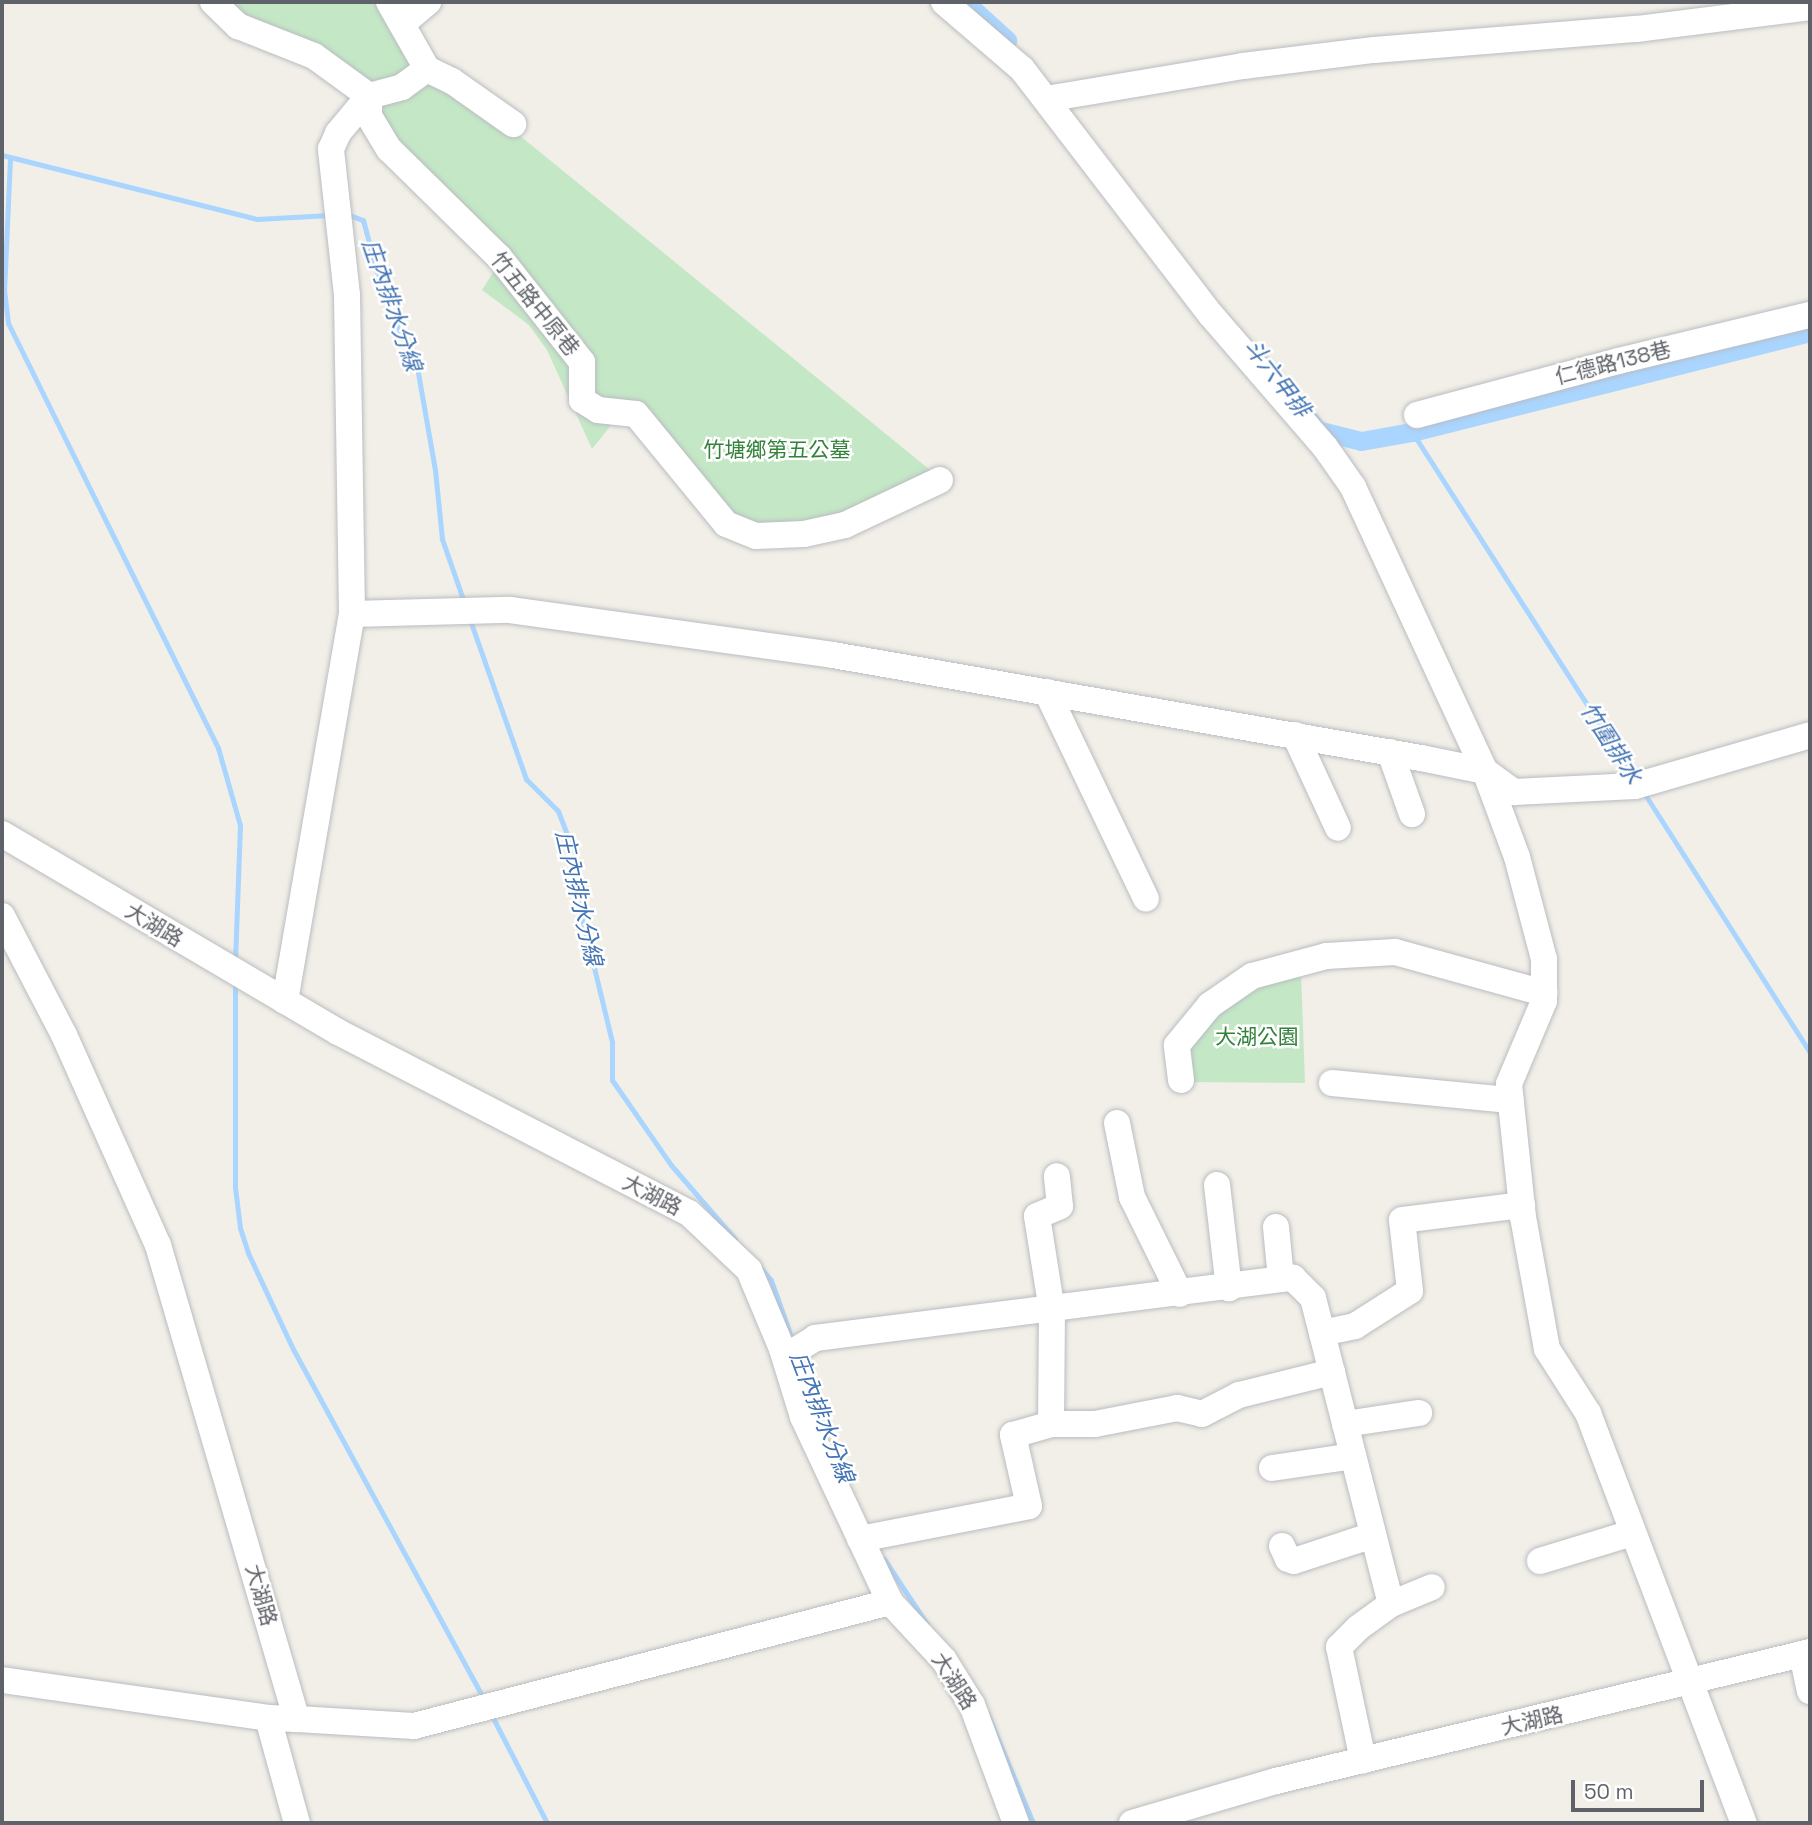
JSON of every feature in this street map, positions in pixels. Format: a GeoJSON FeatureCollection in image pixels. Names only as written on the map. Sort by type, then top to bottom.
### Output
{"type":"FeatureCollection","features":[{"type":"Feature","properties":{"kind":"street"},"geometry":{"type":"LineString","coordinates":[[213,2],[238,26],[314,56],[369,96]]}},
{"type":"Feature","properties":{"kind":"street"},"geometry":{"type":"LineString","coordinates":[[429,2],[396,13],[427,69],[452,81],[513,124]]}},
{"type":"Feature","properties":{"kind":"street"},"geometry":{"type":"LineString","coordinates":[[944,2],[1022,69],[1211,315],[1325,447],[1353,487],[1485,771],[1517,858],[1544,959],[1544,1001],[1508,1084],[1522,1205],[1547,1349],[1588,1413],[1744,1823]]}},
{"type":"Feature","properties":{"kind":"street"},"geometry":{"type":"LineString","coordinates":[[1046,99],[1217,70],[1374,50],[1637,29],[1810,7]]}},
{"type":"Feature","properties":{"kind":"street"},"geometry":{"type":"LineString","coordinates":[[285,1002],[352,614],[347,295],[331,149],[338,133],[369,96],[402,87],[427,69]]}},
{"type":"Feature","properties":{"kind":"street","name":"竹五路中原巷"},"geometry":{"type":"LineString","coordinates":[[369,96],[369,116],[389,149],[499,257],[582,362],[582,400],[598,410],[636,414],[726,524],[756,536],[804,534],[845,525],[940,480]]}},
{"type":"Feature","properties":{"kind":"street","name":"仁德路138巷"},"geometry":{"type":"LineString","coordinates":[[1417,415],[1618,361],[1810,315]]}},
{"type":"Feature","properties":{"kind":"street"},"geometry":{"type":"LineString","coordinates":[[352,614],[510,610],[833,655],[1485,771],[1514,792],[1634,786],[1810,735]]}},
{"type":"Feature","properties":{"kind":"street"},"geometry":{"type":"LineString","coordinates":[[1046,692],[1146,899]]}},
{"type":"Feature","properties":{"kind":"street"},"geometry":{"type":"LineString","coordinates":[[1295,736],[1338,828]]}},
{"type":"Feature","properties":{"kind":"street"},"geometry":{"type":"LineString","coordinates":[[1390,752],[1412,814]]}},
{"type":"Feature","properties":{"kind":"street","name":"大湖路"},"geometry":{"type":"LineString","coordinates":[[2,834],[285,1002],[517,1127],[689,1213],[749,1270],[785,1357],[803,1418],[890,1602],[944,1660],[972,1704],[1016,1823]]}},
{"type":"Feature","properties":{"kind":"street","name":"大湖路"},"geometry":{"type":"LineString","coordinates":[[2,916],[64,1035],[158,1245],[297,1719]]}},
{"type":"Feature","properties":{"kind":"street"},"geometry":{"type":"LineString","coordinates":[[1181,1080],[1177,1045],[1210,1005],[1252,976],[1326,956],[1395,952],[1544,993]]}},
{"type":"Feature","properties":{"kind":"street"},"geometry":{"type":"LineString","coordinates":[[1332,1083],[1510,1100]]}},
{"type":"Feature","properties":{"kind":"street"},"geometry":{"type":"LineString","coordinates":[[1117,1123],[1132,1197],[1180,1294]]}},
{"type":"Feature","properties":{"kind":"street"},"geometry":{"type":"LineString","coordinates":[[1051,1424],[1052,1311],[1037,1216],[1060,1206],[1057,1176]]}},
{"type":"Feature","properties":{"kind":"street"},"geometry":{"type":"LineString","coordinates":[[1217,1185],[1229,1288]]}},
{"type":"Feature","properties":{"kind":"street"},"geometry":{"type":"LineString","coordinates":[[1322,1333],[1355,1326],[1410,1291],[1402,1220],[1522,1205]]}},
{"type":"Feature","properties":{"kind":"street"},"geometry":{"type":"LineString","coordinates":[[1276,1227],[1281,1279]]}},
{"type":"Feature","properties":{"kind":"street"},"geometry":{"type":"LineString","coordinates":[[785,1357],[815,1338],[1052,1311],[1293,1278],[1313,1298],[1391,1604]]}},
{"type":"Feature","properties":{"kind":"street"},"geometry":{"type":"LineString","coordinates":[[860,1539],[1028,1506],[1013,1434],[1051,1424],[1095,1423],[1177,1408],[1202,1413],[1239,1395],[1332,1372]]}},
{"type":"Feature","properties":{"kind":"street"},"geometry":{"type":"LineString","coordinates":[[1345,1424],[1419,1413]]}},
{"type":"Feature","properties":{"kind":"street"},"geometry":{"type":"LineString","coordinates":[[1272,1468],[1353,1456]]}},
{"type":"Feature","properties":{"kind":"street"},"geometry":{"type":"LineString","coordinates":[[1539,1560],[1632,1534]]}},
{"type":"Feature","properties":{"kind":"street"},"geometry":{"type":"LineString","coordinates":[[1282,1546],[1288,1559],[1294,1562],[1373,1535]]}},
{"type":"Feature","properties":{"kind":"street"},"geometry":{"type":"LineString","coordinates":[[1363,1760],[1339,1647],[1391,1604],[1432,1587]]}},
{"type":"Feature","properties":{"kind":"street"},"geometry":{"type":"LineString","coordinates":[[2,1681],[268,1718],[414,1726],[890,1602]]}},
{"type":"Feature","properties":{"kind":"street"},"geometry":{"type":"LineString","coordinates":[[1806,1653],[1810,1691]]}},
{"type":"Feature","properties":{"kind":"street","name":"大湖路"},"geometry":{"type":"LineString","coordinates":[[1132,1823],[1276,1781],[1690,1684],[1806,1653]]}},
{"type":"Feature","properties":{"kind":"street"},"geometry":{"type":"LineString","coordinates":[[268,1718],[297,1823]]}},
{"type":"Feature","properties":{"kind":"green space","name":"竹塘鄉第五公墓"},"geometry":{"type":"Polygon","coordinates":[[[221,2],[383,2],[414,62],[508,126],[935,474],[855,515],[772,533],[728,518],[627,405],[592,449],[547,350],[529,325],[482,290],[504,255],[383,133],[373,104],[241,24],[221,2]]]}},
{"type":"Feature","properties":{"kind":"green space","name":"大湖公園"},"geometry":{"type":"Polygon","coordinates":[[[1301,971],[1305,1083],[1187,1082],[1184,1046],[1220,1007],[1261,982],[1301,971]]]}},
{"type":"Feature","properties":{"kind":"waterway","name":"斗六甲排"},"geometry":{"type":"LineString","coordinates":[[965,2],[1007,40]]}},
{"type":"Feature","properties":{"kind":"waterway","name":"庄內排水分線"},"geometry":{"type":"LineString","coordinates":[[2,155],[257,219],[330,215]]}},
{"type":"Feature","properties":{"kind":"waterway"},"geometry":{"type":"LineString","coordinates":[[10,159],[4,290],[8,323],[218,748],[240,825],[235,961]]}},
{"type":"Feature","properties":{"kind":"waterway","name":"庄內排水分線"},"geometry":{"type":"LineString","coordinates":[[347,214],[363,220],[384,299],[417,367],[435,470],[442,539],[465,605]]}},
{"type":"Feature","properties":{"kind":"waterway","name":"斗六甲排"},"geometry":{"type":"LineString","coordinates":[[1309,419],[1317,430],[1361,441],[1412,432],[1810,332]]}},
{"type":"Feature","properties":{"kind":"waterway","name":"竹圍排水"},"geometry":{"type":"LineString","coordinates":[[1412,432],[1635,779]]}},
{"type":"Feature","properties":{"kind":"waterway","name":"庄內排水分線"},"geometry":{"type":"LineString","coordinates":[[470,620],[526,779],[558,811],[572,847],[575,889],[612,1042],[612,1080],[671,1165],[735,1239]]}},
{"type":"Feature","properties":{"kind":"waterway","name":"竹圍排水"},"geometry":{"type":"LineString","coordinates":[[1644,793],[1810,1053]]}},
{"type":"Feature","properties":{"kind":"waterway"},"geometry":{"type":"LineString","coordinates":[[235,981],[235,1187],[240,1228],[248,1253],[293,1349],[484,1699]]}},
{"type":"Feature","properties":{"kind":"waterway","name":"庄內排水分線"},"geometry":{"type":"LineString","coordinates":[[760,1267],[771,1280],[790,1334]]}},
{"type":"Feature","properties":{"kind":"waterway","name":"庄內排水分線"},"geometry":{"type":"LineString","coordinates":[[804,1377],[823,1430]]}},
{"type":"Feature","properties":{"kind":"waterway","name":"庄內排水分線"},"geometry":{"type":"LineString","coordinates":[[884,1559],[927,1624]]}},
{"type":"Feature","properties":{"kind":"waterway","name":"庄內排水分線"},"geometry":{"type":"LineString","coordinates":[[987,1713],[1033,1823]]}},
{"type":"Feature","properties":{"kind":"waterway"},"geometry":{"type":"LineString","coordinates":[[491,1714],[547,1823]]}}]}
